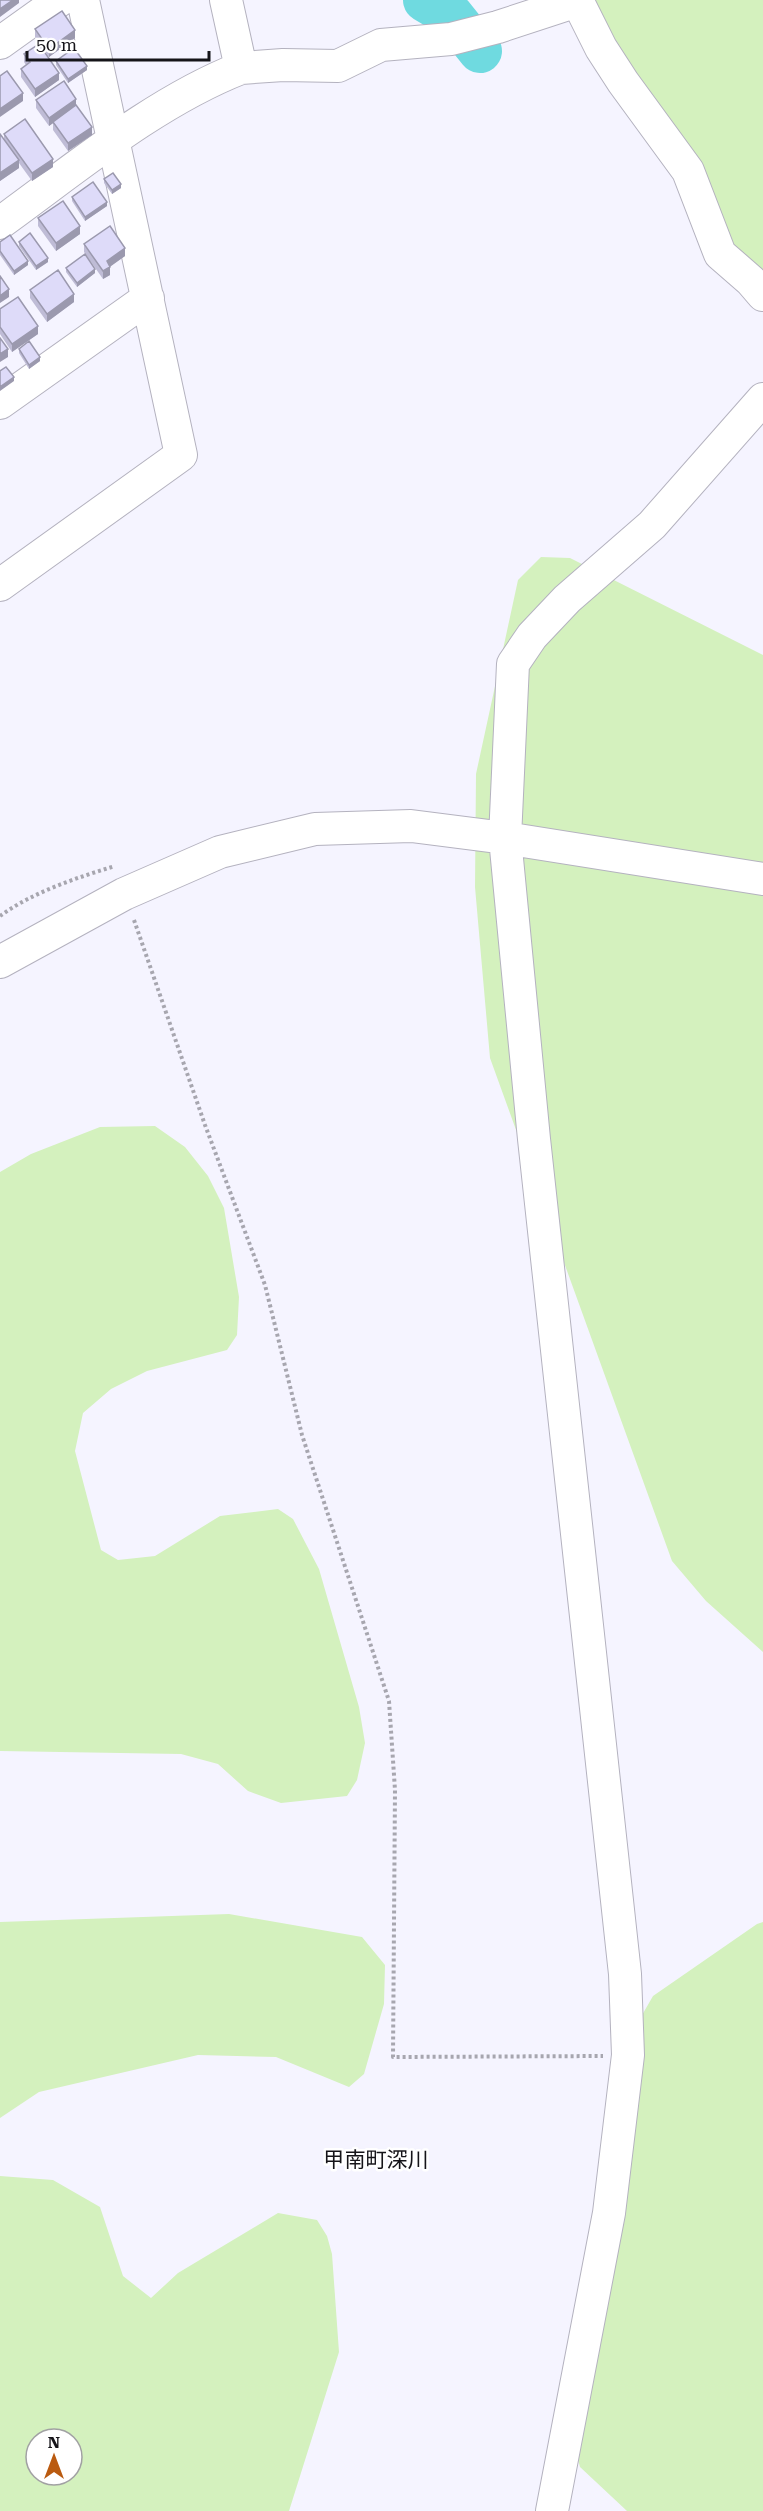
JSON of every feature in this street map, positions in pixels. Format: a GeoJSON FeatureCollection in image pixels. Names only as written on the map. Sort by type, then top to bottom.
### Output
{"type":"FeatureCollection","features":[{"type":"Feature","properties":{"kind":"street"},"geometry":{"type":"LineString","coordinates":[[0,43],[60,0]]}},
{"type":"Feature","properties":{"kind":"street"},"geometry":{"type":"LineString","coordinates":[[0,585],[181,455],[83,0]]}},
{"type":"Feature","properties":{"kind":"street"},"geometry":{"type":"LineString","coordinates":[[226,0],[241,68]]}},
{"type":"Feature","properties":{"kind":"street"},"geometry":{"type":"LineString","coordinates":[[0,223],[169,104],[241,68],[283,65],[338,66],[381,45],[452,39],[498,27],[577,1],[601,48],[622,82],[688,171],[720,254],[751,281],[763,295]]}},
{"type":"Feature","properties":{"kind":"street"},"geometry":{"type":"LineString","coordinates":[[0,403],[148,298]]}},
{"type":"Feature","properties":{"kind":"street"},"geometry":{"type":"LineString","coordinates":[[552,2511],[609,2213],[628,2055],[625,1974],[534,1139],[505,838],[513,664],[532,636],[567,599],[652,525],[763,399]]}},
{"type":"Feature","properties":{"kind":"street"},"geometry":{"type":"LineString","coordinates":[[0,962],[124,894],[220,852],[315,829],[411,826],[505,838],[763,879]]}},
{"type":"Feature","properties":{"kind":"path"},"geometry":{"type":"LineString","coordinates":[[124,894],[205,1125],[266,1285],[302,1435],[389,1701],[394,1790],[393,2057],[628,2055]]}},
{"type":"Feature","properties":{"kind":"green space"},"geometry":{"type":"Polygon","coordinates":[[[568,0],[763,0],[763,309],[568,0]]]}},
{"type":"Feature","properties":{"kind":"green space"},"geometry":{"type":"Polygon","coordinates":[[[541,557],[570,558],[763,655],[763,1652],[706,1601],[672,1561],[490,1058],[475,887],[476,774],[518,580],[541,557]]]}},
{"type":"Feature","properties":{"kind":"green space"},"geometry":{"type":"Polygon","coordinates":[[[155,1126],[185,1147],[208,1176],[224,1208],[239,1297],[237,1335],[227,1350],[147,1371],[111,1389],[83,1413],[75,1451],[101,1550],[118,1560],[155,1556],[220,1516],[278,1509],[293,1519],[319,1569],[359,1707],[365,1743],[357,1780],[347,1796],[281,1803],[248,1791],[218,1764],[181,1754],[0,1751],[0,1172],[31,1154],[100,1127],[155,1126]]]}},
{"type":"Feature","properties":{"kind":"green space"},"geometry":{"type":"Polygon","coordinates":[[[229,1914],[362,1937],[385,1965],[384,2004],[364,2074],[349,2087],[276,2057],[198,2055],[39,2092],[0,2118],[0,1922],[229,1914]]]}},
{"type":"Feature","properties":{"kind":"green space"},"geometry":{"type":"Polygon","coordinates":[[[763,1922],[763,2511],[627,2511],[580,2467],[563,2405],[630,2036],[653,1996],[763,1922]]]}},
{"type":"Feature","properties":{"kind":"green space"},"geometry":{"type":"Polygon","coordinates":[[[0,2176],[53,2180],[100,2207],[123,2276],[151,2298],[178,2273],[278,2213],[317,2220],[327,2236],[332,2254],[339,2352],[289,2511],[0,2511],[0,2176]]]}},
{"type":"Feature","properties":{"kind":"building"},"geometry":{"type":"Polygon","coordinates":[[[0,0],[13,0],[0,9],[0,0]]]}},
{"type":"Feature","properties":{"kind":"building"},"geometry":{"type":"Polygon","coordinates":[[[62,11],[75,30],[49,49],[35,29],[62,11]]]}},
{"type":"Feature","properties":{"kind":"building"},"geometry":{"type":"Polygon","coordinates":[[[39,44],[59,73],[35,89],[21,69],[30,62],[24,54],[39,44]]]}},
{"type":"Feature","properties":{"kind":"building"},"geometry":{"type":"Polygon","coordinates":[[[74,48],[87,66],[68,79],[56,61],[74,48]]]}},
{"type":"Feature","properties":{"kind":"building"},"geometry":{"type":"Polygon","coordinates":[[[7,71],[23,93],[0,109],[0,76],[7,71]]]}},
{"type":"Feature","properties":{"kind":"building"},"geometry":{"type":"Polygon","coordinates":[[[64,81],[76,99],[49,118],[36,100],[64,81]]]}},
{"type":"Feature","properties":{"kind":"building"},"geometry":{"type":"Polygon","coordinates":[[[76,105],[92,127],[68,143],[53,122],[76,105]]]}},
{"type":"Feature","properties":{"kind":"building"},"geometry":{"type":"Polygon","coordinates":[[[25,119],[53,159],[32,173],[4,134],[25,119]]]}},
{"type":"Feature","properties":{"kind":"building"},"geometry":{"type":"Polygon","coordinates":[[[0,134],[19,160],[0,173],[0,134]]]}},
{"type":"Feature","properties":{"kind":"building"},"geometry":{"type":"Polygon","coordinates":[[[113,173],[121,184],[112,190],[104,179],[113,173]]]}},
{"type":"Feature","properties":{"kind":"building"},"geometry":{"type":"Polygon","coordinates":[[[93,182],[107,202],[85,217],[72,197],[93,182]]]}},
{"type":"Feature","properties":{"kind":"building"},"geometry":{"type":"Polygon","coordinates":[[[63,201],[80,226],[56,243],[38,218],[63,201]]]}},
{"type":"Feature","properties":{"kind":"building"},"geometry":{"type":"Polygon","coordinates":[[[110,226],[125,248],[107,261],[110,267],[103,271],[84,244],[110,226]]]}},
{"type":"Feature","properties":{"kind":"building"},"geometry":{"type":"Polygon","coordinates":[[[30,233],[48,258],[36,266],[19,242],[30,233]]]}},
{"type":"Feature","properties":{"kind":"building"},"geometry":{"type":"Polygon","coordinates":[[[10,235],[28,261],[14,271],[0,251],[0,242],[10,235]]]}},
{"type":"Feature","properties":{"kind":"building"},"geometry":{"type":"Polygon","coordinates":[[[85,254],[95,269],[77,283],[66,268],[85,254]]]}},
{"type":"Feature","properties":{"kind":"building"},"geometry":{"type":"Polygon","coordinates":[[[58,270],[74,294],[47,314],[30,290],[58,270]]]}},
{"type":"Feature","properties":{"kind":"building"},"geometry":{"type":"Polygon","coordinates":[[[0,276],[9,289],[0,296],[0,276]]]}},
{"type":"Feature","properties":{"kind":"building"},"geometry":{"type":"Polygon","coordinates":[[[18,297],[38,326],[12,344],[0,327],[0,309],[18,297]]]}},
{"type":"Feature","properties":{"kind":"building"},"geometry":{"type":"Polygon","coordinates":[[[0,338],[8,349],[0,354],[0,338]]]}},
{"type":"Feature","properties":{"kind":"building"},"geometry":{"type":"Polygon","coordinates":[[[29,341],[40,357],[29,365],[19,349],[29,341]]]}},
{"type":"Feature","properties":{"kind":"building"},"geometry":{"type":"Polygon","coordinates":[[[6,367],[14,377],[0,387],[0,371],[6,367]]]}},
{"type":"Feature","properties":{"kind":"waterway"},"geometry":{"type":"LineString","coordinates":[[425,0],[452,16],[480,51]]}},
{"type":"Feature","properties":{"kind":"district","name":"甲南町深川"},"geometry":{"type":"Point","coordinates":[376,2160]}}]}
